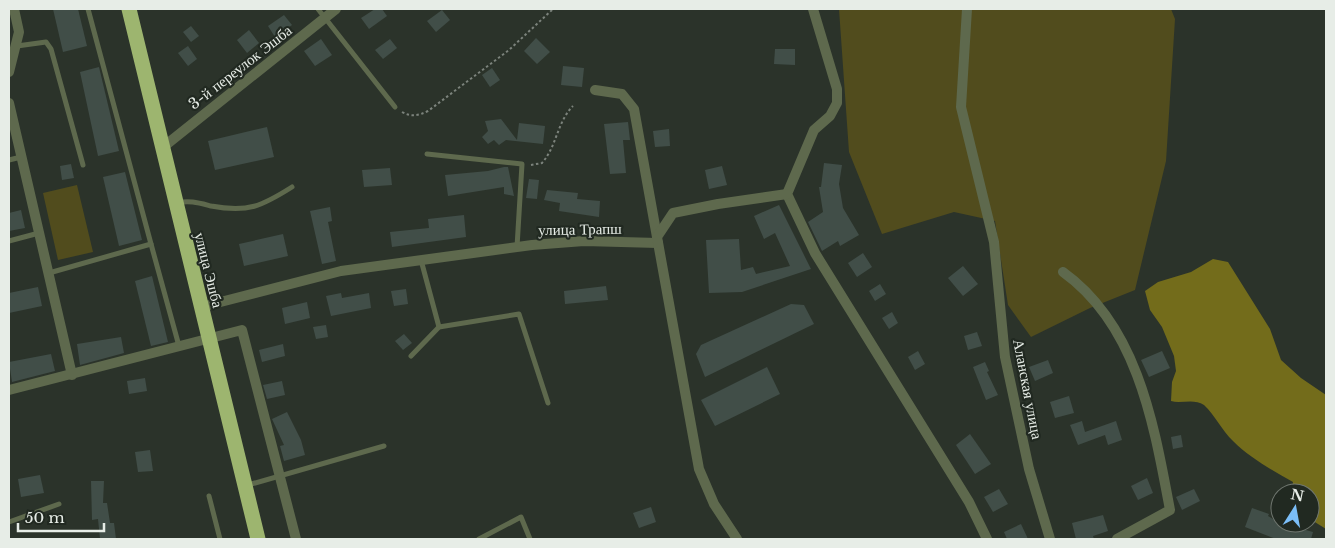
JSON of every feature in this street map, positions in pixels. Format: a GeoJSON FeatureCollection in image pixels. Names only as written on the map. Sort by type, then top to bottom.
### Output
{"type":"FeatureCollection","features":[{"type":"Feature","properties":{"kind":"highway","name":"улица Эшба"},"geometry":{"type":"LineString","coordinates":[[129,9],[200,308],[258,539]]}},
{"type":"Feature","properties":{"kind":"street"},"geometry":{"type":"LineString","coordinates":[[9,72],[16,46],[14,9]]}},
{"type":"Feature","properties":{"kind":"street","name":"3-й переулок Эшба"},"geometry":{"type":"LineString","coordinates":[[162,148],[336,9]]}},
{"type":"Feature","properties":{"kind":"street"},"geometry":{"type":"LineString","coordinates":[[813,9],[837,88],[837,104],[830,116],[814,130],[787,194],[815,252],[969,502],[987,539]]}},
{"type":"Feature","properties":{"kind":"street","name":"Аланская улица"},"geometry":{"type":"LineString","coordinates":[[966,9],[961,107],[994,242],[1005,357],[1029,469],[1050,539]]}},
{"type":"Feature","properties":{"kind":"street"},"geometry":{"type":"LineString","coordinates":[[594,90],[622,94],[634,109],[699,469],[714,504],[737,539]]}},
{"type":"Feature","properties":{"kind":"street"},"geometry":{"type":"LineString","coordinates":[[9,103],[72,375]]}},
{"type":"Feature","properties":{"kind":"street"},"geometry":{"type":"LineString","coordinates":[[657,240],[673,213],[787,194]]}},
{"type":"Feature","properties":{"kind":"street","name":"улица Трапш"},"geometry":{"type":"LineString","coordinates":[[200,308],[341,271],[517,247],[584,241],[657,240]]}},
{"type":"Feature","properties":{"kind":"street"},"geometry":{"type":"LineString","coordinates":[[1063,272],[1082,286],[1111,321],[1134,365],[1156,438],[1170,510],[1117,539]]}},
{"type":"Feature","properties":{"kind":"street"},"geometry":{"type":"LineString","coordinates":[[9,390],[242,330],[296,539]]}},
{"type":"Feature","properties":{"kind":"lane"},"geometry":{"type":"LineString","coordinates":[[88,9],[179,346]]}},
{"type":"Feature","properties":{"kind":"lane"},"geometry":{"type":"LineString","coordinates":[[318,9],[395,107]]}},
{"type":"Feature","properties":{"kind":"lane"},"geometry":{"type":"LineString","coordinates":[[16,46],[46,42],[51,49],[84,166]]}},
{"type":"Feature","properties":{"kind":"lane"},"geometry":{"type":"LineString","coordinates":[[427,154],[522,164],[517,247]]}},
{"type":"Feature","properties":{"kind":"lane"},"geometry":{"type":"LineString","coordinates":[[9,160],[21,157]]}},
{"type":"Feature","properties":{"kind":"lane"},"geometry":{"type":"LineString","coordinates":[[175,203],[185,201],[235,209],[252,209],[292,187]]}},
{"type":"Feature","properties":{"kind":"lane"},"geometry":{"type":"LineString","coordinates":[[9,241],[39,233]]}},
{"type":"Feature","properties":{"kind":"lane"},"geometry":{"type":"LineString","coordinates":[[48,273],[151,244]]}},
{"type":"Feature","properties":{"kind":"lane"},"geometry":{"type":"LineString","coordinates":[[422,260],[439,327]]}},
{"type":"Feature","properties":{"kind":"lane"},"geometry":{"type":"LineString","coordinates":[[411,356],[439,327],[519,314],[548,403]]}},
{"type":"Feature","properties":{"kind":"lane"},"geometry":{"type":"LineString","coordinates":[[245,486],[384,446]]}},
{"type":"Feature","properties":{"kind":"lane"},"geometry":{"type":"LineString","coordinates":[[209,496],[220,539]]}},
{"type":"Feature","properties":{"kind":"lane"},"geometry":{"type":"LineString","coordinates":[[9,522],[59,504]]}},
{"type":"Feature","properties":{"kind":"lane"},"geometry":{"type":"LineString","coordinates":[[479,539],[521,517],[530,539]]}},
{"type":"Feature","properties":{"kind":"path"},"geometry":{"type":"LineString","coordinates":[[395,107],[409,116],[419,115],[428,111],[509,50],[553,9]]}},
{"type":"Feature","properties":{"kind":"path"},"geometry":{"type":"LineString","coordinates":[[522,164],[542,163],[553,146],[562,121],[574,106]]}},
{"type":"Feature","properties":{"kind":"shaded area"},"geometry":{"type":"Polygon","coordinates":[[[839,9],[1171,9],[1175,19],[1166,161],[1135,290],[1090,308],[1031,337],[1008,305],[995,221],[954,212],[882,234],[849,152],[839,9]]]}},
{"type":"Feature","properties":{"kind":"shaded area"},"geometry":{"type":"Polygon","coordinates":[[[77,185],[93,252],[58,260],[43,193],[77,185]]]}},
{"type":"Feature","properties":{"kind":"shaded area"},"geometry":{"type":"Polygon","coordinates":[[[1213,259],[1228,262],[1270,329],[1281,360],[1301,378],[1326,395],[1326,529],[1320,525],[1320,483],[1293,483],[1240,447],[1229,437],[1204,405],[1192,401],[1171,401],[1172,382],[1176,371],[1174,356],[1162,327],[1150,310],[1145,291],[1158,282],[1191,272],[1213,259]]]}},
{"type":"Feature","properties":{"kind":"building"},"geometry":{"type":"Polygon","coordinates":[[[53,9],[78,9],[87,46],[63,52],[53,9]]]}},
{"type":"Feature","properties":{"kind":"building"},"geometry":{"type":"Polygon","coordinates":[[[375,9],[382,9],[387,16],[369,29],[361,18],[375,9]]]}},
{"type":"Feature","properties":{"kind":"building"},"geometry":{"type":"Polygon","coordinates":[[[442,10],[450,20],[436,32],[427,21],[442,10]]]}},
{"type":"Feature","properties":{"kind":"building"},"geometry":{"type":"Polygon","coordinates":[[[284,15],[292,25],[275,37],[268,26],[284,15]]]}},
{"type":"Feature","properties":{"kind":"building"},"geometry":{"type":"Polygon","coordinates":[[[191,26],[199,36],[191,42],[183,32],[191,26]]]}},
{"type":"Feature","properties":{"kind":"building"},"geometry":{"type":"Polygon","coordinates":[[[249,30],[259,43],[247,53],[237,40],[249,30]]]}},
{"type":"Feature","properties":{"kind":"building"},"geometry":{"type":"Polygon","coordinates":[[[536,38],[550,52],[537,64],[524,51],[536,38]]]}},
{"type":"Feature","properties":{"kind":"building"},"geometry":{"type":"Polygon","coordinates":[[[321,39],[332,55],[315,66],[304,51],[321,39]]]}},
{"type":"Feature","properties":{"kind":"building"},"geometry":{"type":"Polygon","coordinates":[[[390,39],[397,48],[383,59],[375,50],[390,39]]]}},
{"type":"Feature","properties":{"kind":"building"},"geometry":{"type":"Polygon","coordinates":[[[188,46],[197,59],[188,66],[178,53],[188,46]]]}},
{"type":"Feature","properties":{"kind":"building"},"geometry":{"type":"Polygon","coordinates":[[[775,49],[795,49],[795,65],[774,64],[775,49]]]}},
{"type":"Feature","properties":{"kind":"building"},"geometry":{"type":"Polygon","coordinates":[[[563,66],[584,68],[582,87],[561,85],[563,66]]]}},
{"type":"Feature","properties":{"kind":"building"},"geometry":{"type":"Polygon","coordinates":[[[99,67],[119,151],[98,156],[80,72],[99,67]]]}},
{"type":"Feature","properties":{"kind":"building"},"geometry":{"type":"Polygon","coordinates":[[[492,68],[500,80],[490,87],[482,75],[492,68]]]}},
{"type":"Feature","properties":{"kind":"building"},"geometry":{"type":"Polygon","coordinates":[[[501,119],[517,140],[519,123],[545,126],[543,144],[506,140],[499,145],[494,140],[488,144],[482,137],[488,131],[485,121],[501,119]]]}},
{"type":"Feature","properties":{"kind":"building"},"geometry":{"type":"Polygon","coordinates":[[[628,122],[630,140],[623,140],[626,173],[610,174],[604,124],[628,122]]]}},
{"type":"Feature","properties":{"kind":"building"},"geometry":{"type":"Polygon","coordinates":[[[267,127],[274,157],[215,170],[208,141],[267,127]]]}},
{"type":"Feature","properties":{"kind":"building"},"geometry":{"type":"Polygon","coordinates":[[[669,129],[670,146],[655,147],[653,131],[669,129]]]}},
{"type":"Feature","properties":{"kind":"building"},"geometry":{"type":"Polygon","coordinates":[[[824,163],[842,165],[839,184],[843,208],[859,235],[840,246],[838,241],[822,251],[808,222],[823,212],[819,187],[821,187],[824,163]]]}},
{"type":"Feature","properties":{"kind":"building"},"geometry":{"type":"Polygon","coordinates":[[[71,164],[74,178],[62,180],[60,166],[71,164]]]}},
{"type":"Feature","properties":{"kind":"building"},"geometry":{"type":"Polygon","coordinates":[[[722,166],[727,185],[709,189],[705,170],[722,166]]]}},
{"type":"Feature","properties":{"kind":"building"},"geometry":{"type":"Polygon","coordinates":[[[508,167],[514,196],[504,194],[504,187],[448,196],[445,175],[488,171],[508,167]]]}},
{"type":"Feature","properties":{"kind":"building"},"geometry":{"type":"Polygon","coordinates":[[[390,168],[392,185],[364,187],[362,170],[390,168]]]}},
{"type":"Feature","properties":{"kind":"building"},"geometry":{"type":"Polygon","coordinates":[[[125,172],[142,240],[119,246],[103,177],[125,172]]]}},
{"type":"Feature","properties":{"kind":"building"},"geometry":{"type":"Polygon","coordinates":[[[529,179],[539,180],[537,199],[526,198],[529,179]]]}},
{"type":"Feature","properties":{"kind":"building"},"geometry":{"type":"Polygon","coordinates":[[[547,190],[578,193],[577,199],[600,201],[599,217],[559,211],[560,203],[544,200],[547,190]]]}},
{"type":"Feature","properties":{"kind":"building"},"geometry":{"type":"Polygon","coordinates":[[[779,205],[811,269],[742,292],[709,293],[706,240],[739,239],[741,270],[753,267],[756,274],[790,266],[775,233],[764,239],[754,216],[779,205]]]}},
{"type":"Feature","properties":{"kind":"building"},"geometry":{"type":"Polygon","coordinates":[[[330,207],[332,221],[328,222],[336,261],[322,264],[310,211],[330,207]]]}},
{"type":"Feature","properties":{"kind":"building"},"geometry":{"type":"Polygon","coordinates":[[[21,210],[25,228],[9,231],[9,213],[21,210]]]}},
{"type":"Feature","properties":{"kind":"building"},"geometry":{"type":"Polygon","coordinates":[[[464,215],[466,237],[392,247],[390,232],[429,228],[428,219],[464,215]]]}},
{"type":"Feature","properties":{"kind":"building"},"geometry":{"type":"Polygon","coordinates":[[[283,234],[288,256],[244,266],[239,244],[283,234]]]}},
{"type":"Feature","properties":{"kind":"building"},"geometry":{"type":"Polygon","coordinates":[[[863,253],[872,267],[857,277],[848,263],[863,253]]]}},
{"type":"Feature","properties":{"kind":"building"},"geometry":{"type":"Polygon","coordinates":[[[963,266],[978,284],[963,296],[948,278],[963,266]]]}},
{"type":"Feature","properties":{"kind":"building"},"geometry":{"type":"Polygon","coordinates":[[[152,276],[168,342],[151,346],[135,281],[152,276]]]}},
{"type":"Feature","properties":{"kind":"building"},"geometry":{"type":"Polygon","coordinates":[[[880,284],[886,294],[875,301],[869,291],[880,284]]]}},
{"type":"Feature","properties":{"kind":"building"},"geometry":{"type":"Polygon","coordinates":[[[606,286],[608,300],[565,304],[564,291],[606,286]]]}},
{"type":"Feature","properties":{"kind":"building"},"geometry":{"type":"Polygon","coordinates":[[[38,287],[42,306],[9,313],[9,293],[38,287]]]}},
{"type":"Feature","properties":{"kind":"building"},"geometry":{"type":"Polygon","coordinates":[[[406,289],[408,304],[394,306],[391,291],[406,289]]]}},
{"type":"Feature","properties":{"kind":"building"},"geometry":{"type":"Polygon","coordinates":[[[341,293],[342,298],[369,293],[371,308],[331,316],[326,296],[341,293]]]}},
{"type":"Feature","properties":{"kind":"building"},"geometry":{"type":"Polygon","coordinates":[[[307,302],[310,318],[285,324],[282,308],[307,302]]]}},
{"type":"Feature","properties":{"kind":"building"},"geometry":{"type":"Polygon","coordinates":[[[791,304],[804,305],[814,324],[705,377],[696,354],[701,345],[791,304]]]}},
{"type":"Feature","properties":{"kind":"building"},"geometry":{"type":"Polygon","coordinates":[[[892,312],[898,323],[889,329],[882,318],[892,312]]]}},
{"type":"Feature","properties":{"kind":"building"},"geometry":{"type":"Polygon","coordinates":[[[326,325],[328,337],[316,339],[313,327],[326,325]]]}},
{"type":"Feature","properties":{"kind":"building"},"geometry":{"type":"Polygon","coordinates":[[[977,332],[982,346],[968,350],[964,336],[977,332]]]}},
{"type":"Feature","properties":{"kind":"building"},"geometry":{"type":"Polygon","coordinates":[[[404,334],[412,343],[403,350],[395,341],[404,334]]]}},
{"type":"Feature","properties":{"kind":"building"},"geometry":{"type":"Polygon","coordinates":[[[121,337],[124,353],[80,365],[77,344],[121,337]]]}},
{"type":"Feature","properties":{"kind":"building"},"geometry":{"type":"Polygon","coordinates":[[[283,344],[285,356],[262,362],[259,350],[283,344]]]}},
{"type":"Feature","properties":{"kind":"building"},"geometry":{"type":"Polygon","coordinates":[[[918,351],[925,364],[915,370],[908,357],[918,351]]]}},
{"type":"Feature","properties":{"kind":"building"},"geometry":{"type":"Polygon","coordinates":[[[1162,351],[1170,368],[1149,377],[1141,360],[1162,351]]]}},
{"type":"Feature","properties":{"kind":"building"},"geometry":{"type":"Polygon","coordinates":[[[51,354],[55,371],[12,382],[9,362],[51,354]]]}},
{"type":"Feature","properties":{"kind":"building"},"geometry":{"type":"Polygon","coordinates":[[[1048,360],[1053,373],[1035,381],[1029,367],[1048,360]]]}},
{"type":"Feature","properties":{"kind":"building"},"geometry":{"type":"Polygon","coordinates":[[[985,362],[989,371],[987,372],[998,395],[986,400],[973,367],[985,362]]]}},
{"type":"Feature","properties":{"kind":"building"},"geometry":{"type":"Polygon","coordinates":[[[767,367],[780,394],[715,426],[701,400],[767,367]]]}},
{"type":"Feature","properties":{"kind":"building"},"geometry":{"type":"Polygon","coordinates":[[[145,378],[147,391],[129,394],[127,381],[145,378]]]}},
{"type":"Feature","properties":{"kind":"building"},"geometry":{"type":"Polygon","coordinates":[[[282,381],[285,395],[267,399],[263,385],[282,381]]]}},
{"type":"Feature","properties":{"kind":"building"},"geometry":{"type":"Polygon","coordinates":[[[1069,396],[1074,413],[1055,418],[1050,402],[1069,396]]]}},
{"type":"Feature","properties":{"kind":"building"},"geometry":{"type":"Polygon","coordinates":[[[287,412],[301,440],[305,455],[284,461],[280,446],[284,445],[272,419],[287,412]]]}},
{"type":"Feature","properties":{"kind":"building"},"geometry":{"type":"Polygon","coordinates":[[[1082,421],[1085,432],[1116,421],[1122,440],[1108,445],[1105,435],[1078,445],[1070,425],[1082,421]]]}},
{"type":"Feature","properties":{"kind":"building"},"geometry":{"type":"Polygon","coordinates":[[[970,434],[991,464],[975,474],[956,445],[970,434]]]}},
{"type":"Feature","properties":{"kind":"building"},"geometry":{"type":"Polygon","coordinates":[[[1181,435],[1183,447],[1173,449],[1171,437],[1181,435]]]}},
{"type":"Feature","properties":{"kind":"building"},"geometry":{"type":"Polygon","coordinates":[[[150,450],[153,471],[138,472],[135,452],[150,450]]]}},
{"type":"Feature","properties":{"kind":"building"},"geometry":{"type":"Polygon","coordinates":[[[40,475],[44,493],[21,497],[18,479],[40,475]]]}},
{"type":"Feature","properties":{"kind":"building"},"geometry":{"type":"Polygon","coordinates":[[[1147,478],[1153,493],[1138,500],[1131,486],[1147,478]]]}},
{"type":"Feature","properties":{"kind":"building"},"geometry":{"type":"Polygon","coordinates":[[[91,481],[104,481],[103,503],[107,503],[110,523],[114,523],[116,539],[100,539],[98,519],[92,520],[91,481]]]}},
{"type":"Feature","properties":{"kind":"building"},"geometry":{"type":"Polygon","coordinates":[[[999,489],[1008,504],[993,512],[984,497],[999,489]]]}},
{"type":"Feature","properties":{"kind":"building"},"geometry":{"type":"Polygon","coordinates":[[[1194,489],[1200,501],[1182,510],[1176,497],[1194,489]]]}},
{"type":"Feature","properties":{"kind":"building"},"geometry":{"type":"Polygon","coordinates":[[[651,507],[656,522],[639,528],[633,513],[651,507]]]}},
{"type":"Feature","properties":{"kind":"building"},"geometry":{"type":"Polygon","coordinates":[[[1252,508],[1269,514],[1270,533],[1313,533],[1311,539],[1276,539],[1245,527],[1252,508]]]}},
{"type":"Feature","properties":{"kind":"building"},"geometry":{"type":"Polygon","coordinates":[[[1103,515],[1108,531],[1093,536],[1094,539],[1076,539],[1072,523],[1103,515]]]}},
{"type":"Feature","properties":{"kind":"building"},"geometry":{"type":"Polygon","coordinates":[[[1021,524],[1028,539],[1007,539],[1004,532],[1021,524]]]}}]}
